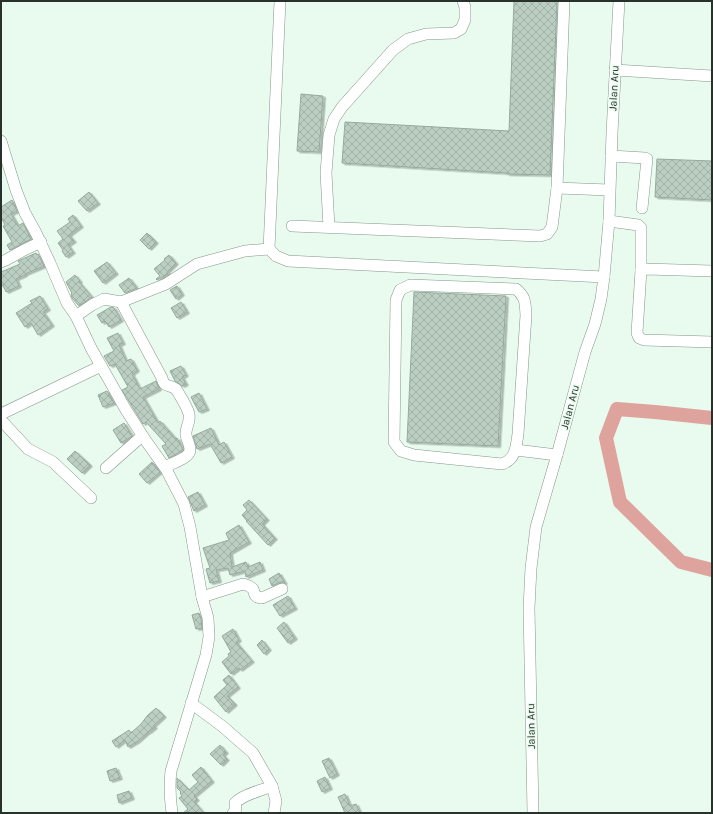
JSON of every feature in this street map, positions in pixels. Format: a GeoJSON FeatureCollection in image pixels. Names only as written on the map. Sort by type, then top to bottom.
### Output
{"type":"FeatureCollection","features":[{"type":"Feature","properties":{"kind":"street"},"geometry":{"type":"LineString","coordinates":[[269,249],[280,1]]}},
{"type":"Feature","properties":{"kind":"street"},"geometry":{"type":"LineString","coordinates":[[329,227],[326,173],[329,135],[334,119],[393,50],[408,39],[426,34],[454,33],[461,29],[465,20],[465,7],[463,1]]}},
{"type":"Feature","properties":{"kind":"street"},"geometry":{"type":"LineString","coordinates":[[292,226],[540,236],[547,234],[552,227],[557,188],[564,1]]}},
{"type":"Feature","properties":{"kind":"street","name":"Jalan Aru"},"geometry":{"type":"LineString","coordinates":[[533,813],[529,608],[531,568],[536,527],[601,299],[609,221],[609,190],[619,1]]}},
{"type":"Feature","properties":{"kind":"street"},"geometry":{"type":"LineString","coordinates":[[615,70],[712,76]]}},
{"type":"Feature","properties":{"kind":"street"},"geometry":{"type":"LineString","coordinates":[[1,141],[16,190],[25,213],[41,242],[67,303],[76,316],[101,366],[126,410],[142,436],[165,467],[184,504],[190,527],[202,597],[208,618],[209,637],[206,655],[171,771],[169,796],[172,813]]}},
{"type":"Feature","properties":{"kind":"street"},"geometry":{"type":"LineString","coordinates":[[611,156],[647,159],[642,208]]}},
{"type":"Feature","properties":{"kind":"street"},"geometry":{"type":"LineString","coordinates":[[557,188],[609,190]]}},
{"type":"Feature","properties":{"kind":"street"},"geometry":{"type":"LineString","coordinates":[[609,221],[638,225],[642,228],[637,333],[639,338],[644,340],[712,342]]}},
{"type":"Feature","properties":{"kind":"street"},"geometry":{"type":"LineString","coordinates":[[1,262],[41,242]]}},
{"type":"Feature","properties":{"kind":"street"},"geometry":{"type":"LineString","coordinates":[[76,316],[92,304],[104,299],[121,302],[166,284],[197,264],[245,250],[269,249],[276,256],[288,261],[604,277]]}},
{"type":"Feature","properties":{"kind":"street"},"geometry":{"type":"LineString","coordinates":[[641,270],[712,271]]}},
{"type":"Feature","properties":{"kind":"street"},"geometry":{"type":"LineString","coordinates":[[410,285],[516,289],[521,293],[525,299],[526,315],[516,450],[508,462],[502,464],[414,455],[401,450],[394,442],[396,300],[400,290],[410,285]]}},
{"type":"Feature","properties":{"kind":"street"},"geometry":{"type":"LineString","coordinates":[[121,302],[162,378],[163,383],[176,389],[189,414],[186,429],[186,437],[190,450],[189,453],[185,457],[165,467]]}},
{"type":"Feature","properties":{"kind":"street"},"geometry":{"type":"LineString","coordinates":[[1,414],[101,366]]}},
{"type":"Feature","properties":{"kind":"street"},"geometry":{"type":"LineString","coordinates":[[1,420],[28,449],[54,462],[91,498]]}},
{"type":"Feature","properties":{"kind":"street"},"geometry":{"type":"LineString","coordinates":[[106,468],[142,436]]}},
{"type":"Feature","properties":{"kind":"street"},"geometry":{"type":"LineString","coordinates":[[516,450],[557,456]]}},
{"type":"Feature","properties":{"kind":"street"},"geometry":{"type":"LineString","coordinates":[[202,597],[242,584],[249,586],[253,589],[257,597],[262,598],[282,589]]}},
{"type":"Feature","properties":{"kind":"street"},"geometry":{"type":"LineString","coordinates":[[191,703],[222,726],[254,753],[272,786],[276,801],[274,813]]}},
{"type":"Feature","properties":{"kind":"street"},"geometry":{"type":"LineString","coordinates":[[233,813],[236,809],[235,803],[237,801],[272,786]]}},
{"type":"Feature","properties":{"kind":"building"},"geometry":{"type":"Polygon","coordinates":[[[514,1],[557,1],[550,175],[507,174],[342,163],[345,122],[509,131],[514,1]]]}},
{"type":"Feature","properties":{"kind":"building"},"geometry":{"type":"Polygon","coordinates":[[[301,94],[323,96],[319,152],[297,151],[301,94]]]}},
{"type":"Feature","properties":{"kind":"building"},"geometry":{"type":"Polygon","coordinates":[[[657,159],[712,161],[712,200],[655,197],[657,159]]]}},
{"type":"Feature","properties":{"kind":"building"},"geometry":{"type":"Polygon","coordinates":[[[89,192],[98,203],[87,211],[78,201],[89,192]]]}},
{"type":"Feature","properties":{"kind":"building"},"geometry":{"type":"Polygon","coordinates":[[[12,200],[17,211],[11,214],[18,226],[23,223],[31,239],[10,250],[7,245],[12,242],[3,226],[5,225],[1,217],[1,207],[12,200]]]}},
{"type":"Feature","properties":{"kind":"building"},"geometry":{"type":"Polygon","coordinates":[[[73,215],[81,226],[69,235],[74,241],[68,245],[73,252],[66,257],[58,243],[63,239],[57,231],[70,222],[68,219],[73,215]]]}},
{"type":"Feature","properties":{"kind":"building"},"geometry":{"type":"Polygon","coordinates":[[[147,233],[156,242],[149,249],[140,240],[147,233]]]}},
{"type":"Feature","properties":{"kind":"building"},"geometry":{"type":"Polygon","coordinates":[[[36,253],[44,266],[16,279],[19,286],[6,292],[3,285],[1,286],[1,272],[20,264],[18,261],[36,253]]]}},
{"type":"Feature","properties":{"kind":"building"},"geometry":{"type":"Polygon","coordinates":[[[169,255],[176,263],[167,272],[168,274],[157,280],[156,279],[160,276],[154,269],[169,255]]]}},
{"type":"Feature","properties":{"kind":"building"},"geometry":{"type":"Polygon","coordinates":[[[107,262],[116,273],[103,283],[94,271],[107,262]]]}},
{"type":"Feature","properties":{"kind":"building"},"geometry":{"type":"Polygon","coordinates":[[[75,275],[92,297],[79,306],[72,298],[72,293],[66,282],[75,275]]]}},
{"type":"Feature","properties":{"kind":"building"},"geometry":{"type":"Polygon","coordinates":[[[129,278],[137,288],[125,293],[119,285],[129,278]]]}},
{"type":"Feature","properties":{"kind":"building"},"geometry":{"type":"Polygon","coordinates":[[[177,286],[182,294],[176,299],[170,290],[177,286]]]}},
{"type":"Feature","properties":{"kind":"building"},"geometry":{"type":"Polygon","coordinates":[[[414,292],[506,296],[498,446],[407,442],[414,292]]]}},
{"type":"Feature","properties":{"kind":"building"},"geometry":{"type":"Polygon","coordinates":[[[40,296],[48,309],[43,312],[52,325],[38,335],[31,323],[25,327],[16,313],[32,303],[30,301],[40,296]]]}},
{"type":"Feature","properties":{"kind":"building"},"geometry":{"type":"Polygon","coordinates":[[[181,302],[187,312],[177,318],[171,308],[181,302]]]}},
{"type":"Feature","properties":{"kind":"building"},"geometry":{"type":"Polygon","coordinates":[[[111,307],[114,308],[121,320],[109,327],[105,321],[102,323],[97,315],[111,307]]]}},
{"type":"Feature","properties":{"kind":"building"},"geometry":{"type":"Polygon","coordinates":[[[118,333],[123,343],[119,345],[126,361],[131,359],[137,370],[132,374],[140,389],[156,381],[159,389],[143,397],[158,423],[160,421],[176,439],[177,438],[183,449],[169,458],[162,446],[166,444],[146,422],[143,424],[122,390],[128,387],[115,364],[110,366],[104,356],[114,351],[107,338],[118,333]]]}},
{"type":"Feature","properties":{"kind":"building"},"geometry":{"type":"Polygon","coordinates":[[[181,366],[186,375],[182,377],[186,384],[182,386],[175,381],[170,371],[181,366]]]}},
{"type":"Feature","properties":{"kind":"building"},"geometry":{"type":"Polygon","coordinates":[[[107,391],[114,403],[103,407],[98,395],[107,391]]]}},
{"type":"Feature","properties":{"kind":"building"},"geometry":{"type":"Polygon","coordinates":[[[199,393],[207,409],[199,412],[191,397],[199,393]]]}},
{"type":"Feature","properties":{"kind":"building"},"geometry":{"type":"Polygon","coordinates":[[[124,423],[132,436],[121,443],[113,430],[124,423]]]}},
{"type":"Feature","properties":{"kind":"building"},"geometry":{"type":"Polygon","coordinates":[[[211,428],[219,445],[224,442],[232,457],[221,463],[210,444],[197,449],[193,436],[211,428]]]}},
{"type":"Feature","properties":{"kind":"building"},"geometry":{"type":"Polygon","coordinates":[[[75,451],[90,465],[82,473],[67,459],[75,451]]]}},
{"type":"Feature","properties":{"kind":"building"},"geometry":{"type":"Polygon","coordinates":[[[152,462],[160,472],[147,483],[139,474],[152,462]]]}},
{"type":"Feature","properties":{"kind":"building"},"geometry":{"type":"Polygon","coordinates":[[[198,492],[205,505],[194,511],[188,497],[198,492]]]}},
{"type":"Feature","properties":{"kind":"building"},"geometry":{"type":"Polygon","coordinates":[[[249,500],[267,519],[262,524],[275,538],[268,545],[242,515],[247,510],[243,505],[249,500]]]}},
{"type":"Feature","properties":{"kind":"building"},"geometry":{"type":"Polygon","coordinates":[[[239,525],[249,542],[230,553],[232,567],[246,562],[248,567],[260,562],[263,570],[246,577],[245,571],[230,575],[228,568],[216,570],[219,581],[210,583],[206,569],[210,568],[203,548],[229,540],[226,533],[239,525]]]}},
{"type":"Feature","properties":{"kind":"building"},"geometry":{"type":"Polygon","coordinates":[[[279,573],[285,583],[280,582],[272,586],[269,579],[279,573]]]}},
{"type":"Feature","properties":{"kind":"building"},"geometry":{"type":"Polygon","coordinates":[[[288,596],[295,608],[280,616],[273,605],[288,596]]]}},
{"type":"Feature","properties":{"kind":"building"},"geometry":{"type":"Polygon","coordinates":[[[199,613],[202,628],[196,629],[192,615],[199,613]]]}},
{"type":"Feature","properties":{"kind":"building"},"geometry":{"type":"Polygon","coordinates":[[[284,622],[295,638],[288,643],[277,628],[284,622]]]}},
{"type":"Feature","properties":{"kind":"building"},"geometry":{"type":"Polygon","coordinates":[[[233,629],[239,640],[236,642],[252,661],[240,670],[239,668],[231,674],[222,662],[231,652],[222,636],[233,629]]]}},
{"type":"Feature","properties":{"kind":"building"},"geometry":{"type":"Polygon","coordinates":[[[262,640],[269,649],[264,654],[257,645],[262,640]]]}},
{"type":"Feature","properties":{"kind":"building"},"geometry":{"type":"Polygon","coordinates":[[[229,675],[238,687],[227,696],[235,704],[226,712],[214,697],[227,685],[223,680],[229,675]]]}},
{"type":"Feature","properties":{"kind":"building"},"geometry":{"type":"Polygon","coordinates":[[[156,708],[164,716],[153,726],[155,727],[128,747],[125,740],[116,747],[112,741],[129,730],[131,733],[156,708]]]}},
{"type":"Feature","properties":{"kind":"building"},"geometry":{"type":"Polygon","coordinates":[[[220,745],[226,752],[223,755],[227,759],[221,765],[210,754],[220,745]]]}},
{"type":"Feature","properties":{"kind":"building"},"geometry":{"type":"Polygon","coordinates":[[[329,758],[337,774],[330,778],[322,761],[329,758]]]}},
{"type":"Feature","properties":{"kind":"building"},"geometry":{"type":"Polygon","coordinates":[[[201,767],[212,781],[194,796],[197,799],[194,802],[204,813],[183,813],[188,809],[179,798],[182,796],[180,793],[181,792],[177,788],[177,778],[189,790],[198,782],[192,775],[201,767]]]}},
{"type":"Feature","properties":{"kind":"building"},"geometry":{"type":"Polygon","coordinates":[[[116,768],[120,778],[110,781],[107,771],[116,768]]]}},
{"type":"Feature","properties":{"kind":"building"},"geometry":{"type":"Polygon","coordinates":[[[325,777],[330,788],[322,792],[317,781],[325,777]]]}},
{"type":"Feature","properties":{"kind":"building"},"geometry":{"type":"Polygon","coordinates":[[[129,791],[132,798],[119,803],[117,795],[129,791]]]}},
{"type":"Feature","properties":{"kind":"building"},"geometry":{"type":"Polygon","coordinates":[[[345,794],[350,806],[356,804],[360,813],[345,813],[338,797],[345,794]]]}},
{"type":"Feature","properties":{"kind":"waterway"},"geometry":{"type":"LineString","coordinates":[[712,418],[617,409],[606,438],[620,502],[681,562],[712,570]]}}]}
